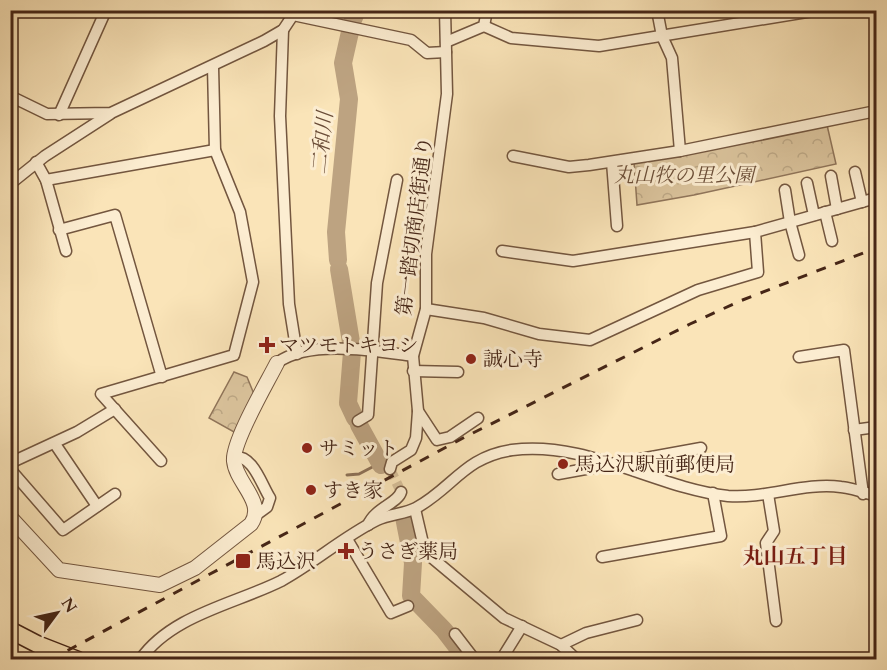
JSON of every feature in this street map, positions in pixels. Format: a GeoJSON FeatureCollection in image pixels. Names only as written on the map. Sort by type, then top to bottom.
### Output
{"type":"FeatureCollection","features":[{"type":"Feature","properties":{"kind":"main road"},"geometry":{"type":"LineString","coordinates":[[10,630],[37,644],[78,660]]}},
{"type":"Feature","properties":{"kind":"street"},"geometry":{"type":"LineString","coordinates":[[59,115],[106,10]]}},
{"type":"Feature","properties":{"kind":"street","name":"第一踏切商店街通り"},"geometry":{"type":"LineString","coordinates":[[390,469],[392,462],[413,446],[418,411],[413,356],[426,309],[426,254],[447,94],[445,10]]}},
{"type":"Feature","properties":{"kind":"street"},"geometry":{"type":"LineString","coordinates":[[484,26],[487,10]]}},
{"type":"Feature","properties":{"kind":"street"},"geometry":{"type":"LineString","coordinates":[[657,10],[662,36],[672,58],[680,151]]}},
{"type":"Feature","properties":{"kind":"street"},"geometry":{"type":"LineString","coordinates":[[484,26],[511,38],[589,45],[662,36],[787,13],[819,10]]}},
{"type":"Feature","properties":{"kind":"street"},"geometry":{"type":"LineString","coordinates":[[297,354],[289,304],[280,116],[283,30],[291,12],[350,28],[411,40],[427,53],[446,47],[484,26]]}},
{"type":"Feature","properties":{"kind":"street"},"geometry":{"type":"LineString","coordinates":[[10,184],[36,162],[111,114],[213,67],[283,30]]}},
{"type":"Feature","properties":{"kind":"street"},"geometry":{"type":"LineString","coordinates":[[161,461],[101,394],[234,355],[253,282],[240,212],[214,150],[213,67]]}},
{"type":"Feature","properties":{"kind":"street"},"geometry":{"type":"LineString","coordinates":[[10,96],[47,114],[111,114]]}},
{"type":"Feature","properties":{"kind":"street"},"geometry":{"type":"LineString","coordinates":[[513,156],[568,167],[612,162],[680,151],[876,111]]}},
{"type":"Feature","properties":{"kind":"street"},"geometry":{"type":"LineString","coordinates":[[46,180],[214,150]]}},
{"type":"Feature","properties":{"kind":"street"},"geometry":{"type":"LineString","coordinates":[[36,162],[46,180],[66,251]]}},
{"type":"Feature","properties":{"kind":"street"},"geometry":{"type":"LineString","coordinates":[[612,162],[617,226]]}},
{"type":"Feature","properties":{"kind":"street"},"geometry":{"type":"LineString","coordinates":[[855,172],[862,202]]}},
{"type":"Feature","properties":{"kind":"street"},"geometry":{"type":"LineString","coordinates":[[831,176],[837,209]]}},
{"type":"Feature","properties":{"kind":"street"},"geometry":{"type":"LineString","coordinates":[[358,421],[368,415],[371,350],[379,270],[397,180]]}},
{"type":"Feature","properties":{"kind":"street"},"geometry":{"type":"LineString","coordinates":[[807,183],[832,241]]}},
{"type":"Feature","properties":{"kind":"street"},"geometry":{"type":"LineString","coordinates":[[785,190],[790,222],[800,255]]}},
{"type":"Feature","properties":{"kind":"street"},"geometry":{"type":"LineString","coordinates":[[502,251],[573,261],[755,232],[876,198]]}},
{"type":"Feature","properties":{"kind":"street"},"geometry":{"type":"LineString","coordinates":[[59,230],[115,215],[162,376]]}},
{"type":"Feature","properties":{"kind":"street"},"geometry":{"type":"LineString","coordinates":[[426,309],[484,318],[539,334],[590,340],[698,290],[758,272],[755,232]]}},
{"type":"Feature","properties":{"kind":"street"},"geometry":{"type":"LineString","coordinates":[[10,518],[59,570],[160,585],[195,568],[250,524],[256,515],[255,505],[237,471],[233,457],[241,435],[277,363],[297,354],[343,348],[413,356]]}},
{"type":"Feature","properties":{"kind":"street"},"geometry":{"type":"LineString","coordinates":[[799,357],[844,350],[863,494]]}},
{"type":"Feature","properties":{"kind":"street"},"geometry":{"type":"LineString","coordinates":[[413,371],[458,372]]}},
{"type":"Feature","properties":{"kind":"street"},"geometry":{"type":"LineString","coordinates":[[10,463],[55,444],[115,410]]}},
{"type":"Feature","properties":{"kind":"street"},"geometry":{"type":"LineString","coordinates":[[418,411],[437,440],[450,437],[478,418]]}},
{"type":"Feature","properties":{"kind":"street"},"geometry":{"type":"LineString","coordinates":[[854,430],[876,427]]}},
{"type":"Feature","properties":{"kind":"street"},"geometry":{"type":"LineString","coordinates":[[55,444],[97,506]]}},
{"type":"Feature","properties":{"kind":"street"},"geometry":{"type":"LineString","coordinates":[[140,660],[150,646],[169,631],[281,580],[368,525],[392,514],[415,509],[476,460],[509,450],[534,448],[612,464],[678,486],[730,496],[841,487],[876,496]]}},
{"type":"Feature","properties":{"kind":"street"},"geometry":{"type":"LineString","coordinates":[[558,474],[701,448]]}},
{"type":"Feature","properties":{"kind":"street"},"geometry":{"type":"LineString","coordinates":[[10,469],[63,530],[115,494]]}},
{"type":"Feature","properties":{"kind":"street"},"geometry":{"type":"LineString","coordinates":[[368,525],[374,514],[399,498],[401,492]]}},
{"type":"Feature","properties":{"kind":"street"},"geometry":{"type":"LineString","coordinates":[[602,557],[721,536],[713,493]]}},
{"type":"Feature","properties":{"kind":"street"},"geometry":{"type":"LineString","coordinates":[[768,494],[774,531],[766,543],[776,621]]}},
{"type":"Feature","properties":{"kind":"street"},"geometry":{"type":"LineString","coordinates":[[415,509],[424,552],[504,618],[561,645],[578,660]]}},
{"type":"Feature","properties":{"kind":"street"},"geometry":{"type":"LineString","coordinates":[[347,538],[392,613],[408,606]]}},
{"type":"Feature","properties":{"kind":"street"},"geometry":{"type":"LineString","coordinates":[[561,645],[586,633],[636,620]]}},
{"type":"Feature","properties":{"kind":"street"},"geometry":{"type":"LineString","coordinates":[[501,660],[522,626]]}},
{"type":"Feature","properties":{"kind":"street"},"geometry":{"type":"LineString","coordinates":[[455,634],[475,660]]}},
{"type":"Feature","properties":{"kind":"green space","name":"丸山牧の里公園"},"geometry":{"type":"Polygon","coordinates":[[[827,125],[836,164],[637,205],[634,162],[827,125]]]}},
{"type":"Feature","properties":{"kind":"green space"},"geometry":{"type":"Polygon","coordinates":[[[234,372],[247,377],[254,394],[234,432],[209,418],[234,372]]]}},
{"type":"Feature","properties":{"kind":"waterway","name":"二和川"},"geometry":{"type":"LineString","coordinates":[[351,25],[357,10]]}},
{"type":"Feature","properties":{"kind":"waterway","name":"二和川"},"geometry":{"type":"LineString","coordinates":[[338,260],[336,232],[349,99],[343,63],[350,32]]}},
{"type":"Feature","properties":{"kind":"waterway","name":"二和川"},"geometry":{"type":"LineString","coordinates":[[339,269],[351,342]]}},
{"type":"Feature","properties":{"kind":"waterway","name":"二和川"},"geometry":{"type":"LineString","coordinates":[[352,352],[348,403],[355,418]]}},
{"type":"Feature","properties":{"kind":"waterway","name":"二和川"},"geometry":{"type":"LineString","coordinates":[[359,425],[381,465]]}},
{"type":"Feature","properties":{"kind":"waterway"},"geometry":{"type":"LineString","coordinates":[[347,475],[359,474],[380,463]]}},
{"type":"Feature","properties":{"kind":"waterway","name":"二和川"},"geometry":{"type":"LineString","coordinates":[[404,517],[413,563],[411,596],[444,630],[467,660]]}},
{"type":"Feature","properties":{"kind":"tunnel"},"geometry":{"type":"LineString","coordinates":[[390,469],[401,492]]}},
{"type":"Feature","properties":{"kind":"railway"},"geometry":{"type":"LineString","coordinates":[[50,660],[465,437],[690,324],[740,301],[876,248]]}},
{"type":"Feature","properties":{"kind":"place","name":"マツモトキヨシ"},"geometry":{"type":"Point","coordinates":[267,345]}},
{"type":"Feature","properties":{"kind":"place","name":"誠心寺"},"geometry":{"type":"Point","coordinates":[471,359]}},
{"type":"Feature","properties":{"kind":"place","name":"サミット"},"geometry":{"type":"Point","coordinates":[307,448]}},
{"type":"Feature","properties":{"kind":"place","name":"馬込沢駅前郵便局"},"geometry":{"type":"Point","coordinates":[563,464]}},
{"type":"Feature","properties":{"kind":"place","name":"すき家"},"geometry":{"type":"Point","coordinates":[311,490]}},
{"type":"Feature","properties":{"kind":"place","name":"うさぎ薬局"},"geometry":{"type":"Point","coordinates":[346,551]}},
{"type":"Feature","properties":{"kind":"place","name":"馬込沢"},"geometry":{"type":"Point","coordinates":[243,561]}},
{"type":"Feature","properties":{"kind":"district","name":"丸山五丁目"},"geometry":{"type":"Point","coordinates":[795,556]}}]}
